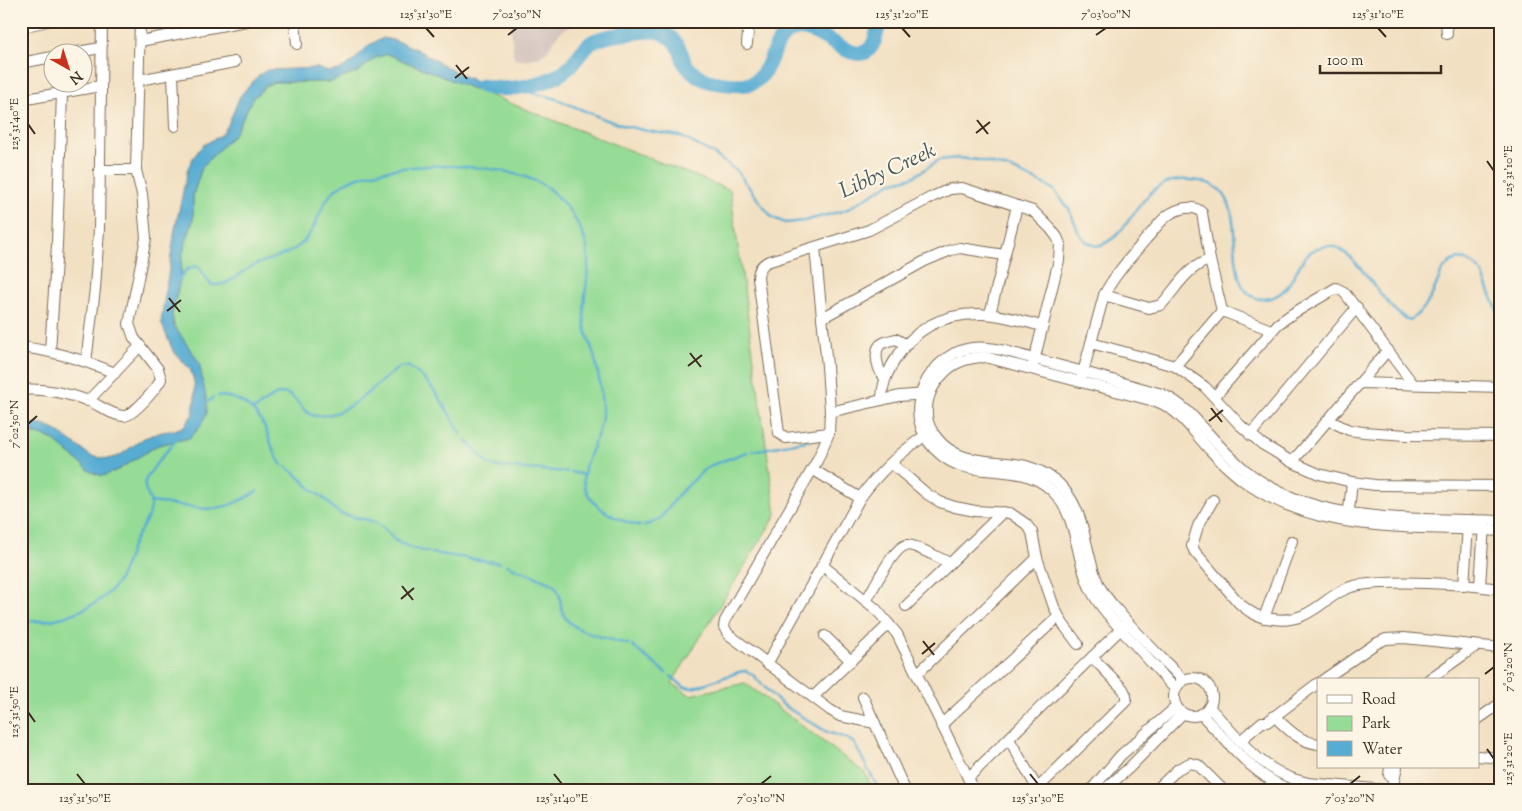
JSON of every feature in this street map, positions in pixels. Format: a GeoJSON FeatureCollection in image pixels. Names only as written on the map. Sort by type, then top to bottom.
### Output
{"type":"FeatureCollection","features":[{"type":"Feature","properties":{"kind":"street"},"geometry":{"type":"LineString","coordinates":[[21,27],[48,21]]}},
{"type":"Feature","properties":{"kind":"street"},"geometry":{"type":"LineString","coordinates":[[86,362],[95,289],[99,229],[100,48],[102,21]]}},
{"type":"Feature","properties":{"kind":"street"},"geometry":{"type":"LineString","coordinates":[[21,390],[48,390],[88,401],[119,415],[126,416],[133,412],[161,379],[160,374],[131,332],[129,324],[146,238],[142,194],[136,170],[140,21]]}},
{"type":"Feature","properties":{"kind":"street"},"geometry":{"type":"LineString","coordinates":[[140,41],[246,21]]}},
{"type":"Feature","properties":{"kind":"street"},"geometry":{"type":"LineString","coordinates":[[295,21],[297,44]]}},
{"type":"Feature","properties":{"kind":"street"},"geometry":{"type":"LineString","coordinates":[[747,44],[749,21]]}},
{"type":"Feature","properties":{"kind":"street"},"geometry":{"type":"LineString","coordinates":[[1446,21],[1446,34]]}},
{"type":"Feature","properties":{"kind":"street"},"geometry":{"type":"LineString","coordinates":[[92,49],[100,48]]}},
{"type":"Feature","properties":{"kind":"street"},"geometry":{"type":"LineString","coordinates":[[21,63],[42,59]]}},
{"type":"Feature","properties":{"kind":"street"},"geometry":{"type":"LineString","coordinates":[[139,80],[235,62]]}},
{"type":"Feature","properties":{"kind":"street"},"geometry":{"type":"LineString","coordinates":[[173,74],[175,126]]}},
{"type":"Feature","properties":{"kind":"street"},"geometry":{"type":"LineString","coordinates":[[21,133],[22,100],[100,86]]}},
{"type":"Feature","properties":{"kind":"street"},"geometry":{"type":"LineString","coordinates":[[50,351],[57,245],[62,93]]}},
{"type":"Feature","properties":{"kind":"street"},"geometry":{"type":"LineString","coordinates":[[99,170],[136,170]]}},
{"type":"Feature","properties":{"kind":"street"},"geometry":{"type":"LineString","coordinates":[[829,432],[786,438],[779,433],[758,278],[760,268],[767,262],[869,230],[950,189],[962,188],[1033,211],[1050,228],[1060,244],[1059,260],[1033,364]]}},
{"type":"Feature","properties":{"kind":"street"},"geometry":{"type":"LineString","coordinates":[[990,314],[1017,206]]}},
{"type":"Feature","properties":{"kind":"street"},"geometry":{"type":"LineString","coordinates":[[1082,376],[1104,295],[1118,273],[1160,223],[1173,212],[1192,207],[1200,210],[1204,218],[1210,260],[1222,311]]}},
{"type":"Feature","properties":{"kind":"street"},"geometry":{"type":"LineString","coordinates":[[815,248],[830,412],[829,432],[826,443],[812,469],[724,624],[728,634],[840,716],[875,723]]}},
{"type":"Feature","properties":{"kind":"street"},"geometry":{"type":"LineString","coordinates":[[822,318],[925,261],[951,250],[960,248],[1004,255]]}},
{"type":"Feature","properties":{"kind":"street"},"geometry":{"type":"LineString","coordinates":[[1104,295],[1155,308],[1161,305],[1193,268],[1202,262],[1210,260]]}},
{"type":"Feature","properties":{"kind":"street"},"geometry":{"type":"LineString","coordinates":[[1215,396],[1271,330],[1292,314],[1336,288],[1344,292],[1357,307],[1413,384]]}},
{"type":"Feature","properties":{"kind":"street"},"geometry":{"type":"LineString","coordinates":[[1250,434],[1357,307]]}},
{"type":"Feature","properties":{"kind":"street"},"geometry":{"type":"LineString","coordinates":[[1222,311],[1271,330]]}},
{"type":"Feature","properties":{"kind":"street"},"geometry":{"type":"LineString","coordinates":[[1176,366],[1222,311]]}},
{"type":"Feature","properties":{"kind":"street"},"geometry":{"type":"LineString","coordinates":[[882,400],[885,378],[905,344],[928,327],[946,318],[967,314],[990,314],[1042,326]]}},
{"type":"Feature","properties":{"kind":"street"},"geometry":{"type":"LineString","coordinates":[[885,378],[879,371],[878,352],[880,345],[896,339],[905,344]]}},
{"type":"Feature","properties":{"kind":"street"},"geometry":{"type":"LineString","coordinates":[[1091,344],[1176,366],[1215,396],[1240,426],[1273,452],[1319,474],[1375,485],[1501,486]]}},
{"type":"Feature","properties":{"kind":"street"},"geometry":{"type":"LineString","coordinates":[[88,401],[140,346]]}},
{"type":"Feature","properties":{"kind":"street"},"geometry":{"type":"LineString","coordinates":[[21,347],[50,351],[115,373]]}},
{"type":"Feature","properties":{"kind":"street"},"geometry":{"type":"LineString","coordinates":[[1183,680],[1106,612],[1090,588],[1080,560],[1070,519],[1064,506],[1049,488],[1031,477],[1020,473],[971,468],[953,463],[939,454],[928,433],[921,428],[918,412],[928,379],[934,369],[944,360],[963,350],[993,348],[1033,364],[1162,394],[1174,399],[1189,411],[1219,446],[1246,471],[1262,481],[1306,502],[1348,517],[1378,517],[1484,525],[1501,531]]}},
{"type":"Feature","properties":{"kind":"street"},"geometry":{"type":"LineString","coordinates":[[1292,462],[1388,350]]}},
{"type":"Feature","properties":{"kind":"street"},"geometry":{"type":"LineString","coordinates":[[1360,383],[1501,387]]}},
{"type":"Feature","properties":{"kind":"street"},"geometry":{"type":"LineString","coordinates":[[830,412],[882,400],[925,394]]}},
{"type":"Feature","properties":{"kind":"street"},"geometry":{"type":"LineString","coordinates":[[1328,420],[1349,430],[1370,433],[1501,436]]}},
{"type":"Feature","properties":{"kind":"street"},"geometry":{"type":"LineString","coordinates":[[767,664],[860,498],[875,480],[928,433]]}},
{"type":"Feature","properties":{"kind":"street"},"geometry":{"type":"LineString","coordinates":[[892,464],[927,494],[940,502],[976,511],[1010,513],[1026,524],[1032,532],[1037,558],[1050,599],[1058,617],[1078,644]]}},
{"type":"Feature","properties":{"kind":"street"},"geometry":{"type":"LineString","coordinates":[[812,469],[860,498]]}},
{"type":"Feature","properties":{"kind":"street"},"geometry":{"type":"LineString","coordinates":[[1348,517],[1352,482]]}},
{"type":"Feature","properties":{"kind":"street"},"geometry":{"type":"LineString","coordinates":[[1213,500],[1198,526],[1192,546],[1195,552],[1239,603],[1248,611],[1264,618],[1282,621],[1304,616],[1343,591],[1357,586],[1414,584],[1480,586],[1501,589]]}},
{"type":"Feature","properties":{"kind":"street"},"geometry":{"type":"LineString","coordinates":[[906,606],[1003,512]]}},
{"type":"Feature","properties":{"kind":"street"},"geometry":{"type":"LineString","coordinates":[[1484,525],[1501,521]]}},
{"type":"Feature","properties":{"kind":"street"},"geometry":{"type":"LineString","coordinates":[[1464,586],[1468,524]]}},
{"type":"Feature","properties":{"kind":"street"},"geometry":{"type":"LineString","coordinates":[[1480,586],[1484,525]]}},
{"type":"Feature","properties":{"kind":"street"},"geometry":{"type":"LineString","coordinates":[[1264,618],[1292,541]]}},
{"type":"Feature","properties":{"kind":"street"},"geometry":{"type":"LineString","coordinates":[[866,601],[902,544],[950,563]]}},
{"type":"Feature","properties":{"kind":"street"},"geometry":{"type":"LineString","coordinates":[[917,674],[1037,558]]}},
{"type":"Feature","properties":{"kind":"street"},"geometry":{"type":"LineString","coordinates":[[822,565],[876,609],[890,624],[905,649],[974,790]]}},
{"type":"Feature","properties":{"kind":"street"},"geometry":{"type":"LineString","coordinates":[[941,725],[1058,617]]}},
{"type":"Feature","properties":{"kind":"street"},"geometry":{"type":"LineString","coordinates":[[813,697],[890,624]]}},
{"type":"Feature","properties":{"kind":"street"},"geometry":{"type":"LineString","coordinates":[[968,778],[1124,626]]}},
{"type":"Feature","properties":{"kind":"street"},"geometry":{"type":"LineString","coordinates":[[1124,626],[1175,689]]}},
{"type":"Feature","properties":{"kind":"street"},"geometry":{"type":"LineString","coordinates":[[825,636],[851,661]]}},
{"type":"Feature","properties":{"kind":"street"},"geometry":{"type":"LineString","coordinates":[[1326,678],[1375,644],[1386,639],[1404,638],[1501,648]]}},
{"type":"Feature","properties":{"kind":"street"},"geometry":{"type":"LineString","coordinates":[[1450,644],[1455,661]]}},
{"type":"Feature","properties":{"kind":"street"},"geometry":{"type":"LineString","coordinates":[[1431,678],[1476,646]]}},
{"type":"Feature","properties":{"kind":"street"},"geometry":{"type":"LineString","coordinates":[[1009,739],[1036,789],[1120,709],[1129,698],[1123,689],[1092,657]]}},
{"type":"Feature","properties":{"kind":"street"},"geometry":{"type":"LineString","coordinates":[[1196,678],[1207,684],[1212,695],[1205,711],[1192,716],[1179,710],[1173,698],[1175,689],[1183,680],[1196,678]]}},
{"type":"Feature","properties":{"kind":"street"},"geometry":{"type":"LineString","coordinates":[[1242,743],[1266,727],[1270,719],[1317,684]]}},
{"type":"Feature","properties":{"kind":"street"},"geometry":{"type":"LineString","coordinates":[[863,697],[905,790]]}},
{"type":"Feature","properties":{"kind":"street"},"geometry":{"type":"LineString","coordinates":[[1480,718],[1501,703]]}},
{"type":"Feature","properties":{"kind":"street"},"geometry":{"type":"LineString","coordinates":[[1091,790],[1116,760],[1179,710]]}},
{"type":"Feature","properties":{"kind":"street"},"geometry":{"type":"LineString","coordinates":[[1104,790],[1129,768],[1179,710]]}},
{"type":"Feature","properties":{"kind":"street"},"geometry":{"type":"LineString","coordinates":[[1205,711],[1271,769],[1298,782],[1386,790]]}},
{"type":"Feature","properties":{"kind":"street"},"geometry":{"type":"LineString","coordinates":[[1205,711],[1256,771],[1273,782],[1291,790]]}},
{"type":"Feature","properties":{"kind":"street"},"geometry":{"type":"LineString","coordinates":[[1270,719],[1302,740],[1317,744]]}},
{"type":"Feature","properties":{"kind":"street"},"geometry":{"type":"LineString","coordinates":[[1480,756],[1501,758]]}},
{"type":"Feature","properties":{"kind":"street"},"geometry":{"type":"LineString","coordinates":[[1156,790],[1190,760],[1198,765],[1223,790]]}},
{"type":"Feature","properties":{"kind":"street"},"geometry":{"type":"LineString","coordinates":[[1390,768],[1389,775],[1392,785]]}},
{"type":"Feature","properties":{"kind":"street"},"geometry":{"type":"LineString","coordinates":[[1392,785],[1397,768]]}},
{"type":"Feature","properties":{"kind":"shaded area"},"geometry":{"type":"Polygon","coordinates":[[[510,21],[577,21],[559,33],[547,51],[538,57],[527,60],[514,59],[510,21]]]}},
{"type":"Feature","properties":{"kind":"green space"},"geometry":{"type":"Polygon","coordinates":[[[388,54],[730,190],[776,515],[672,683],[690,695],[745,683],[865,773],[873,790],[21,790],[21,433],[38,434],[52,439],[91,472],[139,456],[158,445],[190,438],[200,427],[199,362],[174,326],[172,314],[181,276],[182,256],[193,220],[193,195],[202,167],[235,133],[253,98],[266,86],[274,82],[331,82],[358,72],[375,58],[388,54]]]}},
{"type":"Feature","properties":{"kind":"water"},"geometry":{"type":"Polygon","coordinates":[[[383,38],[403,43],[457,73],[501,90],[473,89],[388,54],[375,58],[358,72],[331,82],[274,82],[266,86],[253,98],[235,133],[202,167],[193,195],[193,220],[182,256],[181,276],[172,314],[174,326],[199,362],[207,402],[207,413],[200,427],[190,438],[158,445],[118,470],[103,476],[91,472],[52,439],[38,434],[21,433],[21,426],[37,424],[46,426],[57,431],[91,456],[108,459],[119,456],[144,438],[184,426],[193,414],[194,381],[190,369],[173,351],[161,322],[175,229],[188,168],[193,158],[202,146],[221,135],[227,127],[240,96],[259,75],[267,70],[318,68],[328,72],[339,70],[352,62],[369,45],[383,38]]]}},
{"type":"Feature","properties":{"kind":"waterway"},"geometry":{"type":"LineString","coordinates":[[482,86],[516,88],[541,83],[562,73],[594,41],[614,36],[653,31],[663,33],[674,41],[685,64],[702,78],[722,84],[750,84],[761,76],[782,37],[789,32],[797,29],[809,30],[846,50],[857,53],[867,51],[874,42],[879,21]]}},
{"type":"Feature","properties":{"kind":"waterway","name":"Libby Creek"},"geometry":{"type":"LineString","coordinates":[[512,88],[554,98],[625,126],[680,136],[712,153],[737,171],[772,217],[785,223],[804,221],[846,210],[890,183],[913,177],[939,160],[958,158],[978,160],[1011,169],[1048,186],[1054,190],[1069,209],[1079,233],[1085,241],[1096,246],[1108,242],[1118,234],[1143,201],[1165,183],[1179,180],[1198,181],[1212,185],[1222,192],[1228,202],[1234,227],[1239,277],[1243,287],[1255,298],[1265,299],[1280,294],[1290,283],[1305,257],[1313,250],[1328,246],[1339,249],[1350,257],[1361,268],[1391,307],[1401,316],[1411,320],[1425,307],[1442,271],[1450,262],[1458,259],[1466,260],[1475,265],[1482,273],[1501,319]]}},
{"type":"Feature","properties":{"kind":"waterway"},"geometry":{"type":"LineString","coordinates":[[179,279],[186,270],[196,266],[211,285],[222,284],[253,266],[293,250],[304,241],[314,227],[333,191],[358,177],[413,167],[445,166],[507,172],[532,180],[550,190],[564,204],[581,230],[587,249],[588,267],[584,317],[586,332],[597,369],[602,417],[598,434],[587,461],[584,479],[585,487],[593,502],[607,513],[640,526]]}},
{"type":"Feature","properties":{"kind":"waterway"},"geometry":{"type":"LineString","coordinates":[[253,410],[275,395],[284,393],[294,398],[311,415],[328,415],[351,405],[400,367],[407,366],[431,387],[461,434]]}},
{"type":"Feature","properties":{"kind":"waterway"},"geometry":{"type":"LineString","coordinates":[[218,396],[239,401],[256,414],[264,426],[282,465]]}},
{"type":"Feature","properties":{"kind":"waterway"},"geometry":{"type":"LineString","coordinates":[[206,403],[213,398]]}},
{"type":"Feature","properties":{"kind":"waterway"},"geometry":{"type":"LineString","coordinates":[[21,620],[46,620],[74,614],[98,601],[117,583],[134,541],[150,512],[151,504],[145,486],[147,477],[177,439]]}},
{"type":"Feature","properties":{"kind":"waterway"},"geometry":{"type":"LineString","coordinates":[[466,440],[488,464],[499,467],[567,472]]}},
{"type":"Feature","properties":{"kind":"waterway"},"geometry":{"type":"LineString","coordinates":[[752,451],[811,440]]}},
{"type":"Feature","properties":{"kind":"waterway"},"geometry":{"type":"LineString","coordinates":[[644,526],[660,519],[678,495],[704,470],[712,465],[747,452]]}},
{"type":"Feature","properties":{"kind":"waterway"},"geometry":{"type":"LineString","coordinates":[[286,467],[341,514],[372,521],[381,526],[396,541],[411,548],[428,552]]}},
{"type":"Feature","properties":{"kind":"waterway"},"geometry":{"type":"LineString","coordinates":[[571,472],[584,475]]}},
{"type":"Feature","properties":{"kind":"waterway"},"geometry":{"type":"LineString","coordinates":[[151,502],[207,509],[233,504],[257,491]]}},
{"type":"Feature","properties":{"kind":"waterway"},"geometry":{"type":"LineString","coordinates":[[432,553],[500,563]]}},
{"type":"Feature","properties":{"kind":"waterway"},"geometry":{"type":"LineString","coordinates":[[507,565],[553,584],[559,594],[563,613],[573,626],[591,634],[628,644]]}},
{"type":"Feature","properties":{"kind":"waterway"},"geometry":{"type":"LineString","coordinates":[[632,646],[666,673]]}},
{"type":"Feature","properties":{"kind":"waterway"},"geometry":{"type":"LineString","coordinates":[[671,676],[684,687],[693,688],[739,672],[745,671],[752,674],[786,707],[827,732],[846,738],[854,743],[879,790]]}}]}
